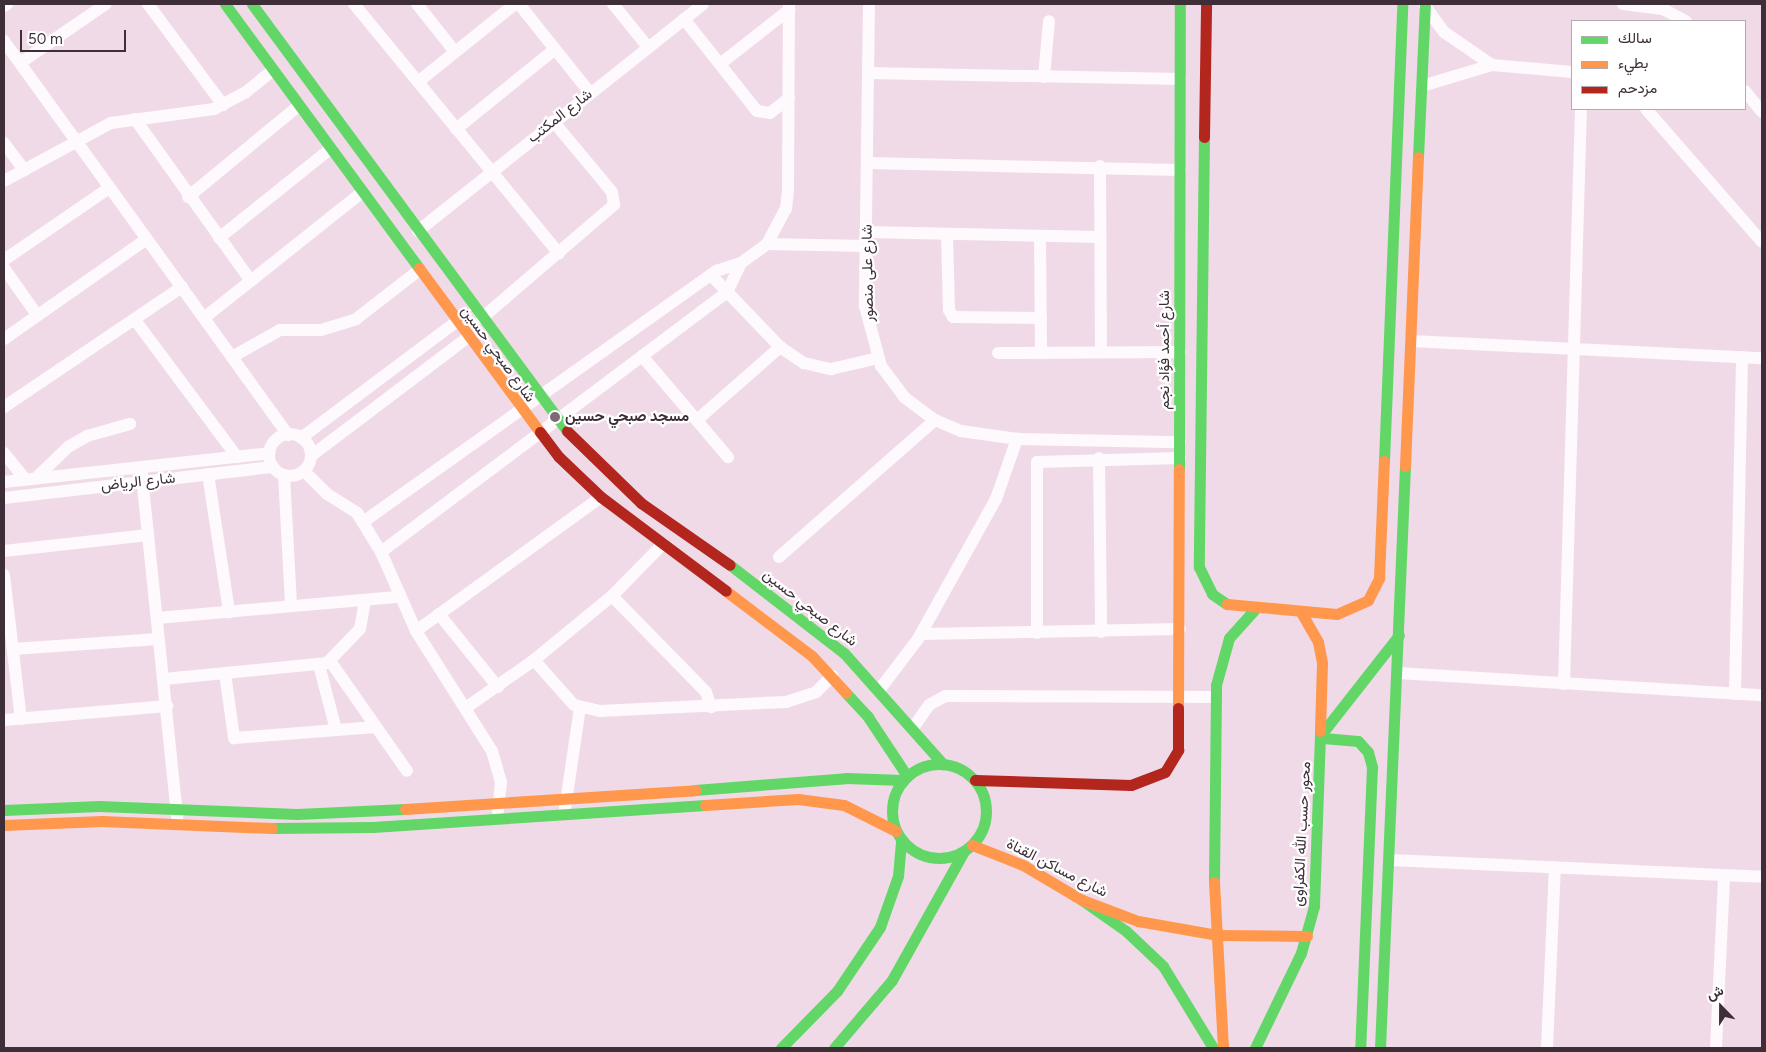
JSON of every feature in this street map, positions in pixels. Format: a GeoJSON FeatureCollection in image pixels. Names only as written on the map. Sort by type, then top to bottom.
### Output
{"type":"FeatureCollection","features":[{"type":"Feature","properties":{"kind":"street"},"geometry":{"type":"LineString","coordinates":[[20,63],[106,4]]}},
{"type":"Feature","properties":{"kind":"street"},"geometry":{"type":"LineString","coordinates":[[148,4],[223,105]]}},
{"type":"Feature","properties":{"kind":"street","name":"شارع صبحي حسين"},"geometry":{"type":"LineString","coordinates":[[225,4],[297,107],[538,432],[601,497],[792,638],[832,676],[882,736],[905,778]]}},
{"type":"Feature","properties":{"kind":"street","name":"شارع صبحي حسين"},"geometry":{"type":"LineString","coordinates":[[252,4],[556,419],[624,489],[824,636],[880,689],[943,764]]}},
{"type":"Feature","properties":{"kind":"street"},"geometry":{"type":"LineString","coordinates":[[354,4],[559,254]]}},
{"type":"Feature","properties":{"kind":"street"},"geometry":{"type":"LineString","coordinates":[[417,4],[455,52]]}},
{"type":"Feature","properties":{"kind":"street"},"geometry":{"type":"LineString","coordinates":[[418,82],[515,4]]}},
{"type":"Feature","properties":{"kind":"street"},"geometry":{"type":"LineString","coordinates":[[519,4],[590,92]]}},
{"type":"Feature","properties":{"kind":"street"},"geometry":{"type":"LineString","coordinates":[[613,4],[648,47]]}},
{"type":"Feature","properties":{"kind":"street","name":"شارع المكتب"},"geometry":{"type":"LineString","coordinates":[[418,231],[490,170],[703,4]]}},
{"type":"Feature","properties":{"kind":"street","name":"شارع على منصور"},"geometry":{"type":"LineString","coordinates":[[869,4],[865,306],[878,358],[904,397],[935,420],[961,431],[1017,439],[1180,442]]}},
{"type":"Feature","properties":{"kind":"street","name":"شارع أحمد فؤاد نجم"},"geometry":{"type":"LineString","coordinates":[[1180,4],[1180,697]]}},
{"type":"Feature","properties":{"kind":"street"},"geometry":{"type":"LineString","coordinates":[[1206,4],[1199,567],[1206,586],[1220,601],[1254,610],[1302,614],[1354,610],[1368,600],[1378,578],[1402,4]]}},
{"type":"Feature","properties":{"kind":"street"},"geometry":{"type":"LineString","coordinates":[[1623,4],[1666,6],[1685,20]]}},
{"type":"Feature","properties":{"kind":"street"},"geometry":{"type":"LineString","coordinates":[[1425,5],[1448,35],[1492,64]]}},
{"type":"Feature","properties":{"kind":"street"},"geometry":{"type":"LineString","coordinates":[[1380,1048],[1391,860],[1425,5]]}},
{"type":"Feature","properties":{"kind":"street"},"geometry":{"type":"LineString","coordinates":[[720,64],[789,7]]}},
{"type":"Feature","properties":{"kind":"street"},"geometry":{"type":"LineString","coordinates":[[363,522],[522,412],[711,275],[741,263],[767,244],[786,209],[789,7]]}},
{"type":"Feature","properties":{"kind":"street"},"geometry":{"type":"LineString","coordinates":[[684,19],[761,113],[770,113],[789,98]]}},
{"type":"Feature","properties":{"kind":"street"},"geometry":{"type":"LineString","coordinates":[[1044,77],[1049,21]]}},
{"type":"Feature","properties":{"kind":"street"},"geometry":{"type":"LineString","coordinates":[[4,41],[232,357],[311,456]]}},
{"type":"Feature","properties":{"kind":"street"},"geometry":{"type":"LineString","coordinates":[[456,129],[555,49]]}},
{"type":"Feature","properties":{"kind":"street"},"geometry":{"type":"LineString","coordinates":[[1422,86],[1492,64],[1571,72]]}},
{"type":"Feature","properties":{"kind":"street"},"geometry":{"type":"LineString","coordinates":[[4,181],[111,123],[223,105],[272,71]]}},
{"type":"Feature","properties":{"kind":"street"},"geometry":{"type":"LineString","coordinates":[[868,73],[1180,79]]}},
{"type":"Feature","properties":{"kind":"street"},"geometry":{"type":"LineString","coordinates":[[1746,91],[1762,112]]}},
{"type":"Feature","properties":{"kind":"street"},"geometry":{"type":"LineString","coordinates":[[188,197],[297,107]]}},
{"type":"Feature","properties":{"kind":"street"},"geometry":{"type":"LineString","coordinates":[[1564,684],[1581,110]]}},
{"type":"Feature","properties":{"kind":"street"},"geometry":{"type":"LineString","coordinates":[[1647,110],[1762,242]]}},
{"type":"Feature","properties":{"kind":"street"},"geometry":{"type":"LineString","coordinates":[[135,118],[188,197],[252,281]]}},
{"type":"Feature","properties":{"kind":"street"},"geometry":{"type":"LineString","coordinates":[[482,318],[611,210],[614,198],[553,122]]}},
{"type":"Feature","properties":{"kind":"street"},"geometry":{"type":"LineString","coordinates":[[4,144],[24,170]]}},
{"type":"Feature","properties":{"kind":"street"},"geometry":{"type":"LineString","coordinates":[[219,238],[329,150]]}},
{"type":"Feature","properties":{"kind":"street"},"geometry":{"type":"LineString","coordinates":[[867,163],[1100,166],[1180,170]]}},
{"type":"Feature","properties":{"kind":"street"},"geometry":{"type":"LineString","coordinates":[[1100,166],[1101,352]]}},
{"type":"Feature","properties":{"kind":"street"},"geometry":{"type":"LineString","coordinates":[[4,260],[110,188]]}},
{"type":"Feature","properties":{"kind":"street"},"geometry":{"type":"LineString","coordinates":[[204,318],[361,193]]}},
{"type":"Feature","properties":{"kind":"street"},"geometry":{"type":"LineString","coordinates":[[866,232],[1100,237]]}},
{"type":"Feature","properties":{"kind":"street"},"geometry":{"type":"LineString","coordinates":[[947,234],[948,310],[953,317],[1041,318]]}},
{"type":"Feature","properties":{"kind":"street"},"geometry":{"type":"LineString","coordinates":[[1040,236],[1041,353]]}},
{"type":"Feature","properties":{"kind":"street"},"geometry":{"type":"LineString","coordinates":[[4,339],[147,239]]}},
{"type":"Feature","properties":{"kind":"street"},"geometry":{"type":"LineString","coordinates":[[767,244],[866,246]]}},
{"type":"Feature","properties":{"kind":"street"},"geometry":{"type":"LineString","coordinates":[[381,552],[538,432],[727,292],[741,263]]}},
{"type":"Feature","properties":{"kind":"street"},"geometry":{"type":"LineString","coordinates":[[4,268],[37,315]]}},
{"type":"Feature","properties":{"kind":"street"},"geometry":{"type":"LineString","coordinates":[[232,357],[280,330],[321,330],[347,323],[379,305],[418,271]]}},
{"type":"Feature","properties":{"kind":"street"},"geometry":{"type":"LineString","coordinates":[[711,275],[780,347],[804,363],[831,369],[878,358]]}},
{"type":"Feature","properties":{"kind":"street"},"geometry":{"type":"LineString","coordinates":[[4,407],[182,287]]}},
{"type":"Feature","properties":{"kind":"street"},"geometry":{"type":"LineString","coordinates":[[135,320],[237,457]]}},
{"type":"Feature","properties":{"kind":"street"},"geometry":{"type":"LineString","coordinates":[[304,471],[284,475],[273,467],[269,453],[276,441],[295,436],[456,322]]}},
{"type":"Feature","properties":{"kind":"street"},"geometry":{"type":"LineString","coordinates":[[304,471],[311,456],[468,338]]}},
{"type":"Feature","properties":{"kind":"street"},"geometry":{"type":"LineString","coordinates":[[1412,341],[1762,358]]}},
{"type":"Feature","properties":{"kind":"street"},"geometry":{"type":"LineString","coordinates":[[697,420],[780,347]]}},
{"type":"Feature","properties":{"kind":"street"},"geometry":{"type":"LineString","coordinates":[[998,353],[1180,352]]}},
{"type":"Feature","properties":{"kind":"street"},"geometry":{"type":"LineString","coordinates":[[642,356],[728,457]]}},
{"type":"Feature","properties":{"kind":"street"},"geometry":{"type":"LineString","coordinates":[[1735,694],[1742,357]]}},
{"type":"Feature","properties":{"kind":"street"},"geometry":{"type":"LineString","coordinates":[[779,557],[935,420]]}},
{"type":"Feature","properties":{"kind":"street"},"geometry":{"type":"LineString","coordinates":[[4,453],[30,479],[50,462],[87,436],[130,424]]}},
{"type":"Feature","properties":{"kind":"street"},"geometry":{"type":"LineString","coordinates":[[880,689],[920,634],[996,499],[1017,439]]}},
{"type":"Feature","properties":{"kind":"street","name":"شارع الرياض"},"geometry":{"type":"LineString","coordinates":[[4,482],[269,453]]}},
{"type":"Feature","properties":{"kind":"street"},"geometry":{"type":"LineString","coordinates":[[1099,458],[1101,632]]}},
{"type":"Feature","properties":{"kind":"street"},"geometry":{"type":"LineString","coordinates":[[1036,633],[1036,464],[1041,459],[1180,458]]}},
{"type":"Feature","properties":{"kind":"street"},"geometry":{"type":"LineString","coordinates":[[141,467],[178,828]]}},
{"type":"Feature","properties":{"kind":"street","name":"شارع الرياض"},"geometry":{"type":"LineString","coordinates":[[4,498],[273,467]]}},
{"type":"Feature","properties":{"kind":"street"},"geometry":{"type":"LineString","coordinates":[[304,471],[363,522],[381,552],[399,597],[416,631],[467,707],[496,761],[500,804],[495,820]]}},
{"type":"Feature","properties":{"kind":"street"},"geometry":{"type":"LineString","coordinates":[[208,474],[229,612]]}},
{"type":"Feature","properties":{"kind":"street"},"geometry":{"type":"LineString","coordinates":[[284,475],[291,606]]}},
{"type":"Feature","properties":{"kind":"street"},"geometry":{"type":"LineString","coordinates":[[416,631],[601,497]]}},
{"type":"Feature","properties":{"kind":"street"},"geometry":{"type":"LineString","coordinates":[[4,551],[148,535]]}},
{"type":"Feature","properties":{"kind":"street"},"geometry":{"type":"LineString","coordinates":[[467,707],[534,660],[612,596],[663,544]]}},
{"type":"Feature","properties":{"kind":"street"},"geometry":{"type":"LineString","coordinates":[[4,575],[21,719]]}},
{"type":"Feature","properties":{"kind":"street"},"geometry":{"type":"LineString","coordinates":[[612,596],[708,695],[711,707]]}},
{"type":"Feature","properties":{"kind":"street"},"geometry":{"type":"LineString","coordinates":[[157,618],[399,597]]}},
{"type":"Feature","properties":{"kind":"street"},"geometry":{"type":"LineString","coordinates":[[164,679],[325,663],[360,629],[365,600]]}},
{"type":"Feature","properties":{"kind":"street"},"geometry":{"type":"LineString","coordinates":[[1223,1048],[1217,935],[1216,697],[1224,649],[1254,610]]}},
{"type":"Feature","properties":{"kind":"street"},"geometry":{"type":"LineString","coordinates":[[439,614],[498,687]]}},
{"type":"Feature","properties":{"kind":"street","name":"محور حسب الله الكفراوى"},"geometry":{"type":"LineString","coordinates":[[1255,1048],[1307,936],[1314,906],[1323,735],[1321,653],[1302,614]]}},
{"type":"Feature","properties":{"kind":"street"},"geometry":{"type":"LineString","coordinates":[[920,634],[1180,629]]}},
{"type":"Feature","properties":{"kind":"street"},"geometry":{"type":"LineString","coordinates":[[1360,1048],[1372,767],[1368,752],[1358,741],[1323,735],[1399,635]]}},
{"type":"Feature","properties":{"kind":"street"},"geometry":{"type":"LineString","coordinates":[[13,649],[159,639]]}},
{"type":"Feature","properties":{"kind":"street"},"geometry":{"type":"LineString","coordinates":[[534,660],[580,708],[711,707],[797,700],[816,692],[832,676]]}},
{"type":"Feature","properties":{"kind":"street"},"geometry":{"type":"LineString","coordinates":[[325,663],[376,727],[407,770]]}},
{"type":"Feature","properties":{"kind":"street"},"geometry":{"type":"LineString","coordinates":[[325,663],[336,730]]}},
{"type":"Feature","properties":{"kind":"street"},"geometry":{"type":"LineString","coordinates":[[225,673],[234,738],[376,727]]}},
{"type":"Feature","properties":{"kind":"street"},"geometry":{"type":"LineString","coordinates":[[1398,673],[1762,695]]}},
{"type":"Feature","properties":{"kind":"street"},"geometry":{"type":"LineString","coordinates":[[913,728],[929,705],[945,696],[1216,697]]}},
{"type":"Feature","properties":{"kind":"street"},"geometry":{"type":"LineString","coordinates":[[782,1048],[838,991],[880,927],[898,876],[899,835],[893,799],[905,778],[924,766],[943,764],[975,780],[1131,785],[1155,779],[1178,750],[1180,697]]}},
{"type":"Feature","properties":{"kind":"street"},"geometry":{"type":"LineString","coordinates":[[4,720],[167,706]]}},
{"type":"Feature","properties":{"kind":"street"},"geometry":{"type":"LineString","coordinates":[[565,815],[580,708]]}},
{"type":"Feature","properties":{"kind":"street"},"geometry":{"type":"LineString","coordinates":[[4,810],[98,806],[177,812],[267,815],[566,801],[846,778],[905,778]]}},
{"type":"Feature","properties":{"kind":"street"},"geometry":{"type":"LineString","coordinates":[[834,1048],[898,972],[968,848],[986,813],[975,780]]}},
{"type":"Feature","properties":{"kind":"street"},"geometry":{"type":"LineString","coordinates":[[4,825],[102,821],[178,828],[373,827],[814,800],[859,810],[899,835],[926,856],[945,858],[968,848]]}},
{"type":"Feature","properties":{"kind":"street","name":"شارع مساكن القناة"},"geometry":{"type":"LineString","coordinates":[[968,848],[1023,865],[1082,900],[1138,921],[1217,935],[1307,936]]}},
{"type":"Feature","properties":{"kind":"street"},"geometry":{"type":"LineString","coordinates":[[1391,860],[1762,877]]}},
{"type":"Feature","properties":{"kind":"street"},"geometry":{"type":"LineString","coordinates":[[1548,1048],[1555,867]]}},
{"type":"Feature","properties":{"kind":"street"},"geometry":{"type":"LineString","coordinates":[[1716,1048],[1724,876]]}},
{"type":"Feature","properties":{"kind":"street"},"geometry":{"type":"LineString","coordinates":[[1082,900],[1126,931],[1162,966],[1192,1007],[1213,1048]]}},
{"type":"Feature","properties":{"kind":"traffic: fast"},"geometry":{"type":"LineString","coordinates":[[225,4],[419,268]]}},
{"type":"Feature","properties":{"kind":"traffic: fast"},"geometry":{"type":"LineString","coordinates":[[252,4],[567,431]]}},
{"type":"Feature","properties":{"kind":"traffic: fast"},"geometry":{"type":"LineString","coordinates":[[1179,469],[1180,4]]}},
{"type":"Feature","properties":{"kind":"traffic: fast"},"geometry":{"type":"LineString","coordinates":[[1384,461],[1402,4]]}},
{"type":"Feature","properties":{"kind":"traffic: fast"},"geometry":{"type":"LineString","coordinates":[[1418,157],[1425,4]]}},
{"type":"Feature","properties":{"kind":"traffic: fast"},"geometry":{"type":"LineString","coordinates":[[1204,137],[1199,567],[1212,594],[1227,604]]}},
{"type":"Feature","properties":{"kind":"traffic: fast"},"geometry":{"type":"LineString","coordinates":[[1380,1048],[1405,466]]}},
{"type":"Feature","properties":{"kind":"traffic: fast"},"geometry":{"type":"LineString","coordinates":[[730,565],[844,653],[943,764]]}},
{"type":"Feature","properties":{"kind":"traffic: fast"},"geometry":{"type":"LineString","coordinates":[[1214,882],[1216,685],[1229,638],[1254,610]]}},
{"type":"Feature","properties":{"kind":"traffic: fast"},"geometry":{"type":"LineString","coordinates":[[1323,732],[1399,635]]}},
{"type":"Feature","properties":{"kind":"traffic: fast"},"geometry":{"type":"LineString","coordinates":[[846,693],[868,717],[907,776]]}},
{"type":"Feature","properties":{"kind":"traffic: fast"},"geometry":{"type":"LineString","coordinates":[[1255,1048],[1301,953],[1314,906],[1320,731]]}},
{"type":"Feature","properties":{"kind":"traffic: fast"},"geometry":{"type":"LineString","coordinates":[[1323,738],[1358,741],[1368,752],[1372,767],[1360,1048]]}},
{"type":"Feature","properties":{"kind":"traffic: fast"},"geometry":{"type":"LineString","coordinates":[[939,764],[957,767],[972,778],[983,793],[986,811],[983,829],[972,844],[957,855],[939,858],[921,855],[906,844],[895,829],[892,811],[895,793],[906,778],[921,767],[939,764]]}},
{"type":"Feature","properties":{"kind":"traffic: fast"},"geometry":{"type":"LineString","coordinates":[[695,790],[846,778],[903,780]]}},
{"type":"Feature","properties":{"kind":"traffic: fast"},"geometry":{"type":"LineString","coordinates":[[272,828],[373,827],[705,805]]}},
{"type":"Feature","properties":{"kind":"traffic: fast"},"geometry":{"type":"LineString","coordinates":[[4,810],[99,806],[297,814],[405,809]]}},
{"type":"Feature","properties":{"kind":"traffic: fast"},"geometry":{"type":"LineString","coordinates":[[781,1048],[837,991],[880,927],[898,876],[901,840]]}},
{"type":"Feature","properties":{"kind":"traffic: fast"},"geometry":{"type":"LineString","coordinates":[[834,1048],[892,980],[964,851]]}},
{"type":"Feature","properties":{"kind":"traffic: fast"},"geometry":{"type":"LineString","coordinates":[[1082,900],[1126,931],[1163,966],[1213,1048]]}},
{"type":"Feature","properties":{"kind":"traffic: slow"},"geometry":{"type":"LineString","coordinates":[[1405,466],[1418,157]]}},
{"type":"Feature","properties":{"kind":"traffic: slow"},"geometry":{"type":"LineString","coordinates":[[419,268],[540,432]]}},
{"type":"Feature","properties":{"kind":"traffic: slow"},"geometry":{"type":"LineString","coordinates":[[1227,604],[1337,614],[1368,600],[1379,578],[1384,461]]}},
{"type":"Feature","properties":{"kind":"traffic: slow"},"geometry":{"type":"LineString","coordinates":[[1178,708],[1179,469]]}},
{"type":"Feature","properties":{"kind":"traffic: slow"},"geometry":{"type":"LineString","coordinates":[[726,591],[812,656],[846,693]]}},
{"type":"Feature","properties":{"kind":"traffic: slow"},"geometry":{"type":"LineString","coordinates":[[1302,614],[1318,642],[1322,663],[1320,731]]}},
{"type":"Feature","properties":{"kind":"traffic: slow"},"geometry":{"type":"LineString","coordinates":[[405,809],[695,790]]}},
{"type":"Feature","properties":{"kind":"traffic: slow"},"geometry":{"type":"LineString","coordinates":[[705,805],[798,799],[844,805],[896,831]]}},
{"type":"Feature","properties":{"kind":"traffic: slow"},"geometry":{"type":"LineString","coordinates":[[4,825],[102,821],[272,828]]}},
{"type":"Feature","properties":{"kind":"traffic: slow"},"geometry":{"type":"LineString","coordinates":[[972,845],[1023,865],[1082,900],[1138,921],[1217,935],[1307,936]]}},
{"type":"Feature","properties":{"kind":"traffic: slow"},"geometry":{"type":"LineString","coordinates":[[1214,882],[1223,1048]]}},
{"type":"Feature","properties":{"kind":"traffic: jam"},"geometry":{"type":"LineString","coordinates":[[1204,137],[1206,4]]}},
{"type":"Feature","properties":{"kind":"traffic: jam"},"geometry":{"type":"LineString","coordinates":[[567,431],[641,503],[730,565]]}},
{"type":"Feature","properties":{"kind":"traffic: jam"},"geometry":{"type":"LineString","coordinates":[[540,432],[559,457],[601,497],[726,591]]}},
{"type":"Feature","properties":{"kind":"traffic: jam"},"geometry":{"type":"LineString","coordinates":[[975,780],[1131,785],[1165,772],[1178,750],[1178,708]]}},
{"type":"Feature","properties":{"kind":"place","name":"مسجد صبحي حسين"},"geometry":{"type":"Point","coordinates":[555,417]}}]}
